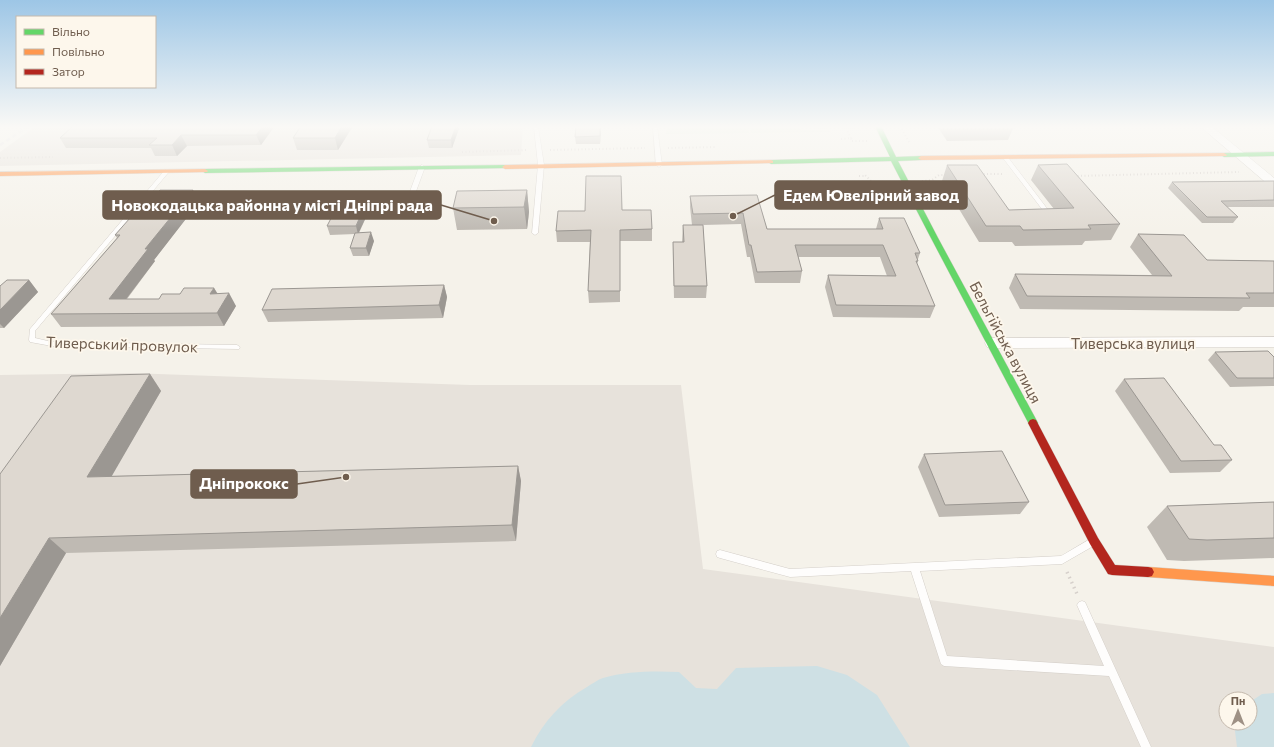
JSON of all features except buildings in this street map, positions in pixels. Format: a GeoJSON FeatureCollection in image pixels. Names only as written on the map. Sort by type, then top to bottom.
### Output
{"type":"FeatureCollection","features":[{"type":"Feature","properties":{"kind":"main road"},"geometry":{"type":"LineString","coordinates":[[0,175],[807,161]]}},
{"type":"Feature","properties":{"kind":"main road","name":"Бельгійська вулиця"},"geometry":{"type":"LineString","coordinates":[[895,161],[904,182],[992,343],[1094,541],[1112,570],[1274,581]]}},
{"type":"Feature","properties":{"kind":"street"},"geometry":{"type":"LineString","coordinates":[[1245,161],[1274,184]]}},
{"type":"Feature","properties":{"kind":"street","name":"Тиверська вулиця"},"geometry":{"type":"LineString","coordinates":[[992,343],[1274,342]]}},
{"type":"Feature","properties":{"kind":"lane"},"geometry":{"type":"LineString","coordinates":[[535,233],[540,161]]}},
{"type":"Feature","properties":{"kind":"lane"},"geometry":{"type":"LineString","coordinates":[[1008,161],[1050,216]]}},
{"type":"Feature","properties":{"kind":"lane"},"geometry":{"type":"LineString","coordinates":[[408,205],[422,167]]}},
{"type":"Feature","properties":{"kind":"lane","name":"Тиверський провулок"},"geometry":{"type":"LineString","coordinates":[[166,172],[32,331],[32,340],[52,344],[238,347]]}},
{"type":"Feature","properties":{"kind":"lane"},"geometry":{"type":"LineString","coordinates":[[720,554],[790,573],[1062,560],[1094,541]]}},
{"type":"Feature","properties":{"kind":"lane"},"geometry":{"type":"LineString","coordinates":[[914,567],[944,661],[1112,671]]}},
{"type":"Feature","properties":{"kind":"lane"},"geometry":{"type":"LineString","coordinates":[[1082,605],[1146,747]]}},
{"type":"Feature","properties":{"kind":"path"},"geometry":{"type":"LineString","coordinates":[[1070,175],[1229,173],[1256,170]]}},
{"type":"Feature","properties":{"kind":"path"},"geometry":{"type":"LineString","coordinates":[[864,174],[872,182]]}},
{"type":"Feature","properties":{"kind":"path"},"geometry":{"type":"LineString","coordinates":[[978,174],[1018,174]]}},
{"type":"Feature","properties":{"kind":"path"},"geometry":{"type":"LineString","coordinates":[[920,181],[932,180],[939,175],[947,175]]}},
{"type":"Feature","properties":{"kind":"path"},"geometry":{"type":"LineString","coordinates":[[864,182],[883,182]]}},
{"type":"Feature","properties":{"kind":"path"},"geometry":{"type":"LineString","coordinates":[[1062,560],[1082,605]]}},
{"type":"Feature","properties":{"kind":"shaded area"},"geometry":{"type":"Polygon","coordinates":[[[0,161],[243,161],[0,166],[0,161]]]}},
{"type":"Feature","properties":{"kind":"shaded area"},"geometry":{"type":"Polygon","coordinates":[[[130,373],[470,385],[681,385],[703,569],[1274,647],[1274,747],[0,747],[0,375],[130,373]]]}},
{"type":"Feature","properties":{"kind":"shaded area"},"geometry":{"type":"Polygon","coordinates":[[[817,666],[847,675],[877,695],[910,747],[531,747],[542,729],[561,706],[578,693],[603,678],[641,672],[679,672],[696,688],[717,689],[736,668],[817,666]]]}},
{"type":"Feature","properties":{"kind":"shaded area"},"geometry":{"type":"Polygon","coordinates":[[[1274,693],[1274,747],[1237,747],[1235,731],[1258,731],[1258,697],[1262,694],[1274,693]]]}},
{"type":"Feature","properties":{"kind":"traffic: fast"},"geometry":{"type":"LineString","coordinates":[[771,162],[814,161]]}},
{"type":"Feature","properties":{"kind":"traffic: fast"},"geometry":{"type":"LineString","coordinates":[[895,161],[1033,423]]}},
{"type":"Feature","properties":{"kind":"traffic: fast"},"geometry":{"type":"LineString","coordinates":[[205,171],[505,167]]}},
{"type":"Feature","properties":{"kind":"traffic: slow"},"geometry":{"type":"LineString","coordinates":[[505,167],[771,162]]}},
{"type":"Feature","properties":{"kind":"traffic: slow"},"geometry":{"type":"LineString","coordinates":[[0,174],[205,171]]}},
{"type":"Feature","properties":{"kind":"traffic: slow"},"geometry":{"type":"LineString","coordinates":[[1148,572],[1274,581]]}},
{"type":"Feature","properties":{"kind":"traffic: jam"},"geometry":{"type":"LineString","coordinates":[[1033,423],[1094,541],[1112,570],[1148,572]]}},
{"type":"Feature","properties":{"kind":"place","name":"Едем Ювелірний завод"},"geometry":{"type":"Point","coordinates":[733,216]}},
{"type":"Feature","properties":{"kind":"place","name":"Новокодацька районна у місті Дніпрі рада"},"geometry":{"type":"Point","coordinates":[494,221]}},
{"type":"Feature","properties":{"kind":"place","name":"Дніпрококс"},"geometry":{"type":"Point","coordinates":[346,477]}}]}
